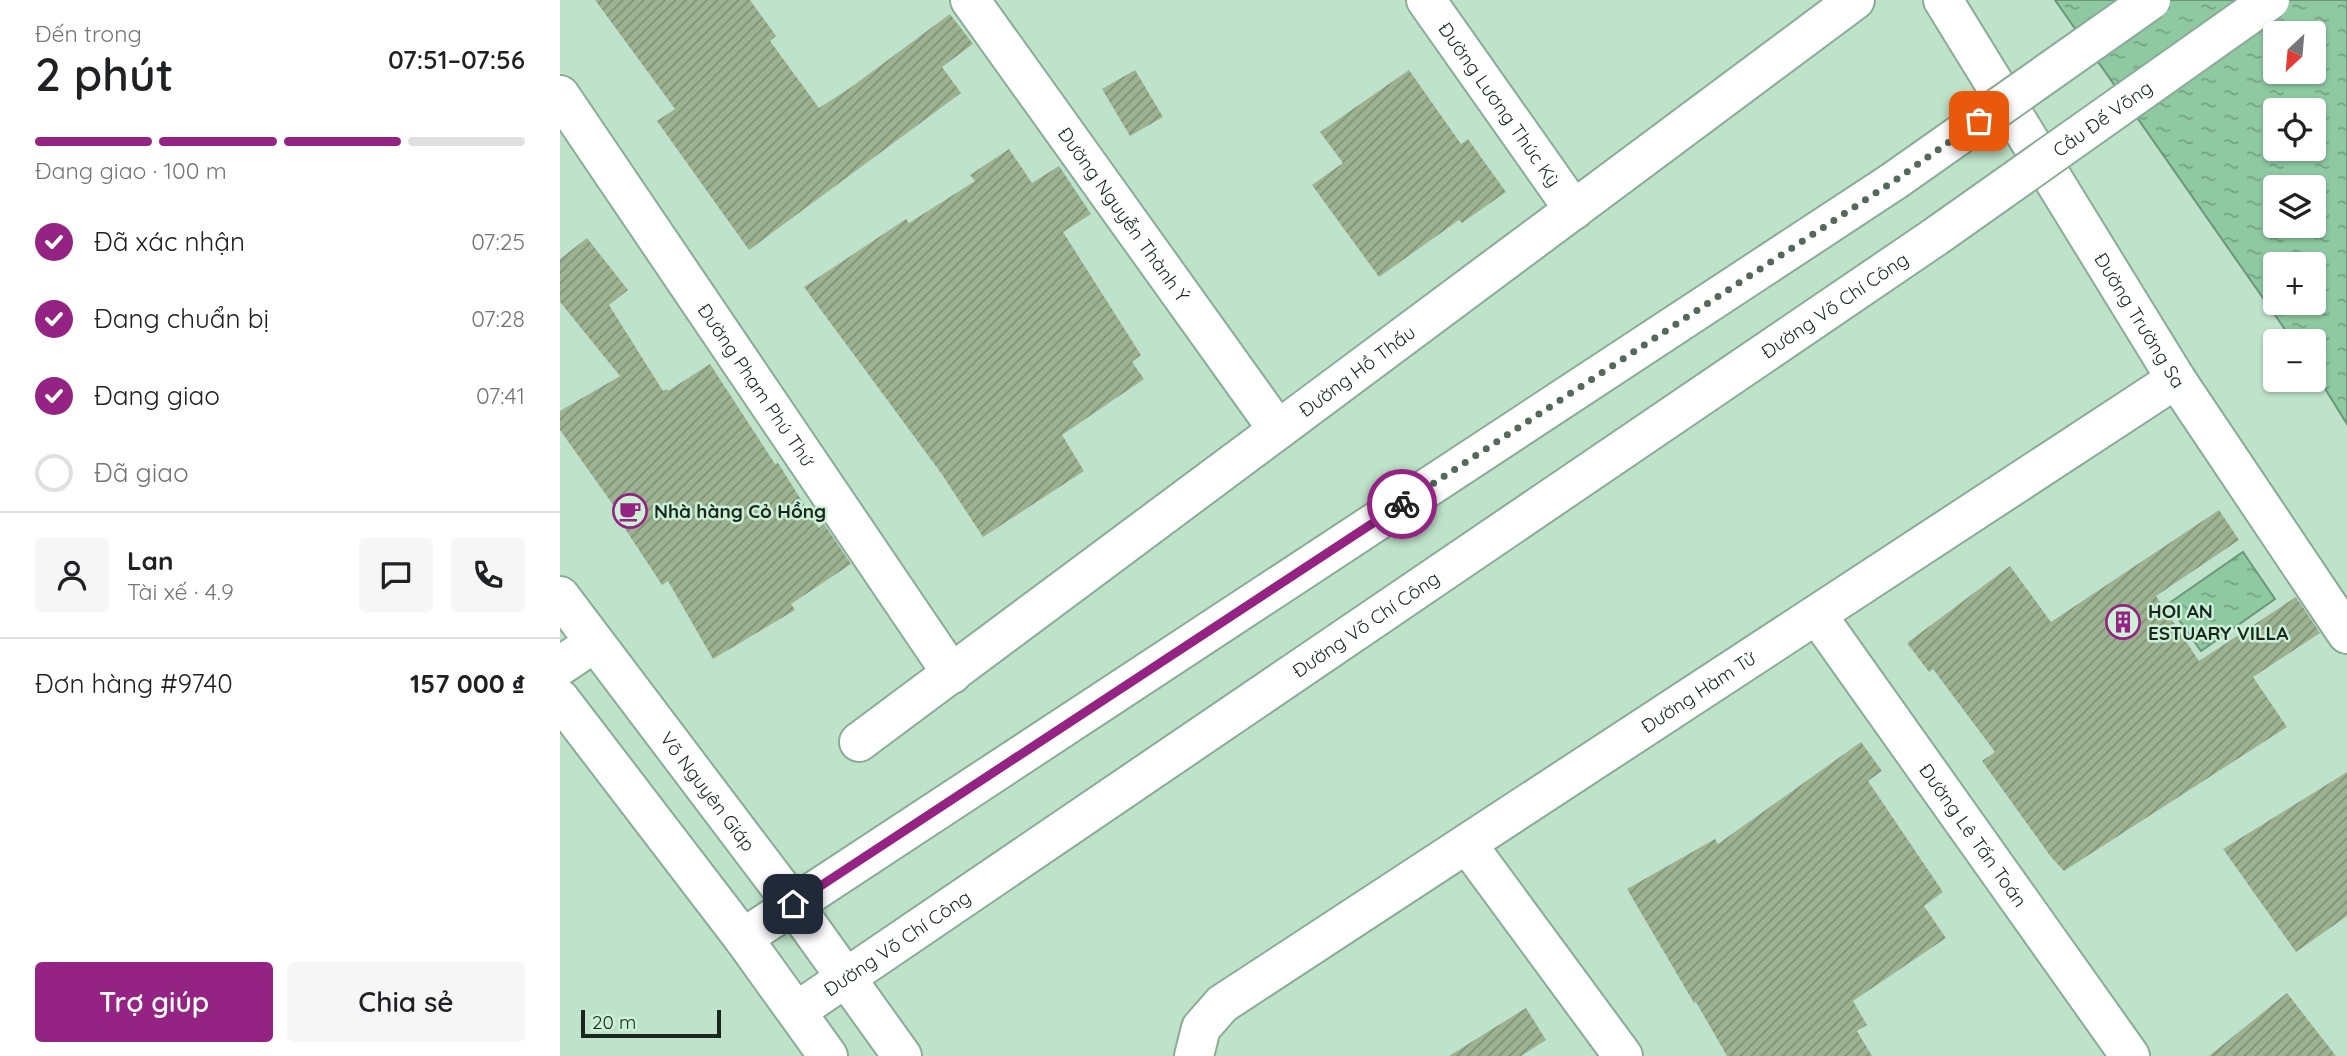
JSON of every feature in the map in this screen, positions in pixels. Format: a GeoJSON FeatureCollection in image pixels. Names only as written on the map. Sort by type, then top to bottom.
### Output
{"type":"FeatureCollection","features":[{"type":"Feature","properties":{"kind":"street","name":"Đường Nguyễn Thành Ý"},"geometry":{"type":"LineString","coordinates":[[970,0],[1278,430]]}},
{"type":"Feature","properties":{"kind":"street","name":"Đường Lương Thúc Kỳ"},"geometry":{"type":"LineString","coordinates":[[1426,0],[1574,210]]}},
{"type":"Feature","properties":{"kind":"street","name":"Đường Hồ Thấu"},"geometry":{"type":"LineString","coordinates":[[859,742],[1855,0]]}},
{"type":"Feature","properties":{"kind":"street","name":"Đường Trường Sa"},"geometry":{"type":"LineString","coordinates":[[1943,0],[2176,379],[2347,634]]}},
{"type":"Feature","properties":{"kind":"street"},"geometry":{"type":"LineString","coordinates":[[743,938],[1894,181],[2151,0]]}},
{"type":"Feature","properties":{"kind":"street","name":"Cầu Đế Võng"},"geometry":{"type":"LineString","coordinates":[[1935,237],[2270,0]]}},
{"type":"Feature","properties":{"kind":"street","name":"Đường Phạm Phú Thứ"},"geometry":{"type":"LineString","coordinates":[[560,95],[952,674]]}},
{"type":"Feature","properties":{"kind":"street","name":"Đường Võ Chí Công"},"geometry":{"type":"LineString","coordinates":[[797,1011],[1935,237]]}},
{"type":"Feature","properties":{"kind":"street","name":"Đường Hàm Tử"},"geometry":{"type":"LineString","coordinates":[[1194,1056],[1201,1028],[1222,1004],[2176,379]]}},
{"type":"Feature","properties":{"kind":"street","name":"Võ Nguyên Giáp"},"geometry":{"type":"LineString","coordinates":[[560,596],[793,904],[902,1056]]}},
{"type":"Feature","properties":{"kind":"street","name":"Đường Lê Tấn Toán"},"geometry":{"type":"LineString","coordinates":[[1817,615],[2130,1056]]}},
{"type":"Feature","properties":{"kind":"street"},"geometry":{"type":"LineString","coordinates":[[560,666],[594,643]]}},
{"type":"Feature","properties":{"kind":"street"},"geometry":{"type":"LineString","coordinates":[[560,699],[743,938],[828,1056]]}},
{"type":"Feature","properties":{"kind":"street"},"geometry":{"type":"LineString","coordinates":[[1467,844],[1623,1056]]}},
{"type":"Feature","properties":{"kind":"water"},"geometry":{"type":"Polygon","coordinates":[[[2055,0],[2347,0],[2347,424],[2326,390],[2326,329],[2285,329],[2275,315],[2326,315],[2326,252],[2263,252],[2263,298],[2055,0]]]}},
{"type":"Feature","properties":{"kind":"water"},"geometry":{"type":"Polygon","coordinates":[[[2243,552],[2275,599],[2201,651],[2168,604],[2243,552]]]}},
{"type":"Feature","properties":{"kind":"building"},"geometry":{"type":"Polygon","coordinates":[[[595,0],[750,0],[776,36],[770,41],[819,108],[950,14],[973,44],[942,67],[961,93],[749,250],[657,121],[675,109],[595,0]]]}},
{"type":"Feature","properties":{"kind":"building"},"geometry":{"type":"Polygon","coordinates":[[[1135,70],[1163,117],[1130,136],[1102,89],[1135,70]]]}},
{"type":"Feature","properties":{"kind":"building"},"geometry":{"type":"Polygon","coordinates":[[[1409,70],[1461,144],[1468,139],[1506,192],[1462,223],[1459,220],[1379,277],[1312,185],[1343,163],[1320,132],[1409,70]]]}},
{"type":"Feature","properties":{"kind":"building"},"geometry":{"type":"Polygon","coordinates":[[[1009,149],[1032,183],[1059,166],[1091,214],[1063,232],[1141,355],[1132,362],[1144,379],[1062,435],[1084,471],[983,537],[941,473],[804,287],[906,219],[909,223],[975,181],[970,175],[1009,149]]]}},
{"type":"Feature","properties":{"kind":"building"},"geometry":{"type":"Polygon","coordinates":[[[587,238],[628,290],[609,305],[663,391],[668,391],[710,364],[819,528],[824,524],[851,564],[791,604],[795,610],[713,659],[668,581],[662,585],[618,518],[621,516],[560,430],[560,411],[620,376],[560,302],[560,259],[587,238]]]}},
{"type":"Feature","properties":{"kind":"building"},"geometry":{"type":"Polygon","coordinates":[[[2219,510],[2239,540],[2156,596],[2199,661],[2296,597],[2320,633],[2253,677],[2287,727],[2064,871],[1982,761],[1995,752],[1933,669],[1929,672],[1907,643],[2010,566],[2051,622],[2219,510]]]}},
{"type":"Feature","properties":{"kind":"building"},"geometry":{"type":"Polygon","coordinates":[[[1861,742],[1882,771],[1868,781],[1943,892],[1924,906],[1946,938],[1853,1001],[1867,1025],[1857,1031],[1872,1056],[1727,1056],[1627,889],[1715,839],[1718,844],[1861,742]]]}},
{"type":"Feature","properties":{"kind":"building"},"geometry":{"type":"Polygon","coordinates":[[[2347,772],[2347,916],[2296,952],[2223,849],[2347,772]]]}},
{"type":"Feature","properties":{"kind":"building"},"geometry":{"type":"Polygon","coordinates":[[[2287,993],[2336,1056],[2209,1056],[2287,993]]]}},
{"type":"Feature","properties":{"kind":"building"},"geometry":{"type":"Polygon","coordinates":[[[1526,1008],[1546,1040],[1521,1056],[1449,1056],[1526,1008]]]}},
{"type":"Feature","properties":{"kind":"way so far"},"geometry":{"type":"LineString","coordinates":[[1402,504],[1894,181],[1979,121]]}},
{"type":"Feature","properties":{"kind":"place","name":"Nhà hàng Cỏ Hồng"},"geometry":{"type":"Point","coordinates":[630,511]}},
{"type":"Feature","properties":{"kind":"place","name":"HOI AN ESTUARY VILLA"},"geometry":{"type":"Point","coordinates":[2123,622]}},
{"type":"Feature","properties":{"kind":"route"},"geometry":{"type":"LineString","coordinates":[[793,904],[1402,504]]}}]}
